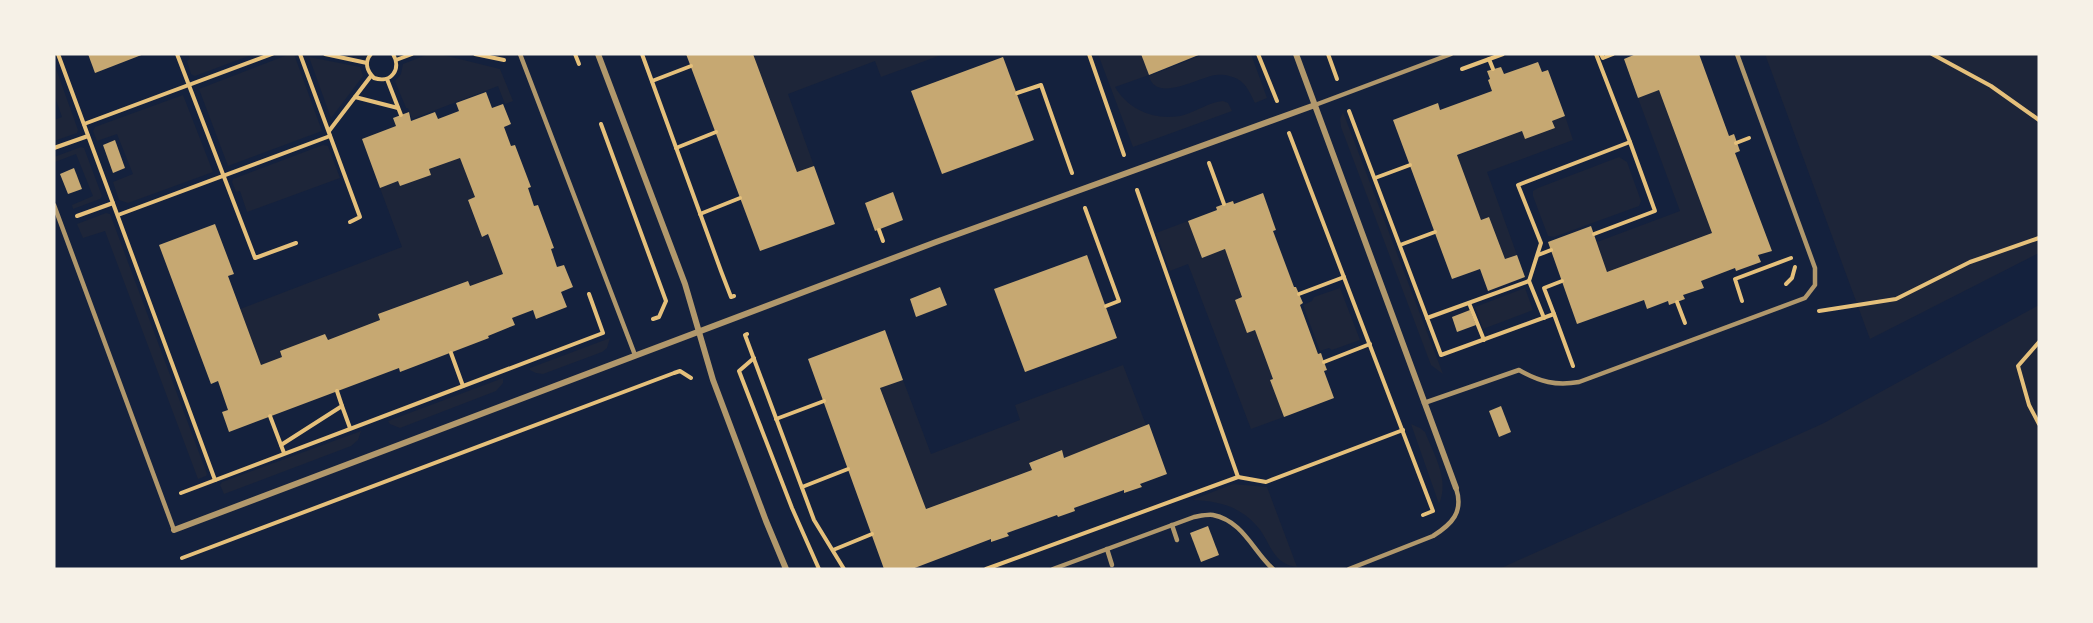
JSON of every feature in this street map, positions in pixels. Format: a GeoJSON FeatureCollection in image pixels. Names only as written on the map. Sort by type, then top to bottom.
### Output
{"type":"FeatureCollection","features":[{"type":"Feature","properties":{"kind":"street"},"geometry":{"type":"LineString","coordinates":[[598,54],[685,284],[713,380],[786,569]]}},
{"type":"Feature","properties":{"kind":"street"},"geometry":{"type":"LineString","coordinates":[[1296,54],[1456,488]]}},
{"type":"Feature","properties":{"kind":"street"},"geometry":{"type":"LineString","coordinates":[[174,530],[936,242],[1315,105]]}},
{"type":"Feature","properties":{"kind":"lane"},"geometry":{"type":"LineString","coordinates":[[520,54],[635,355]]}},
{"type":"Feature","properties":{"kind":"lane"},"geometry":{"type":"LineString","coordinates":[[1315,105],[1451,54]]}},
{"type":"Feature","properties":{"kind":"lane"},"geometry":{"type":"LineString","coordinates":[[1424,403],[1520,370],[1547,383],[1561,385],[1579,382],[1805,298],[1815,285],[1815,268],[1737,54]]}},
{"type":"Feature","properties":{"kind":"lane"},"geometry":{"type":"LineString","coordinates":[[54,205],[174,530]]}},
{"type":"Feature","properties":{"kind":"lane"},"geometry":{"type":"LineString","coordinates":[[1349,569],[1433,536],[1445,528],[1455,518],[1459,505],[1456,488]]}},
{"type":"Feature","properties":{"kind":"lane"},"geometry":{"type":"LineString","coordinates":[[1053,569],[1194,517],[1213,515],[1232,524],[1245,534],[1264,561],[1273,569]]}},
{"type":"Feature","properties":{"kind":"lane"},"geometry":{"type":"LineString","coordinates":[[1172,525],[1177,540]]}},
{"type":"Feature","properties":{"kind":"lane"},"geometry":{"type":"LineString","coordinates":[[1107,549],[1112,565]]}},
{"type":"Feature","properties":{"kind":"path"},"geometry":{"type":"LineString","coordinates":[[58,54],[215,480]]}},
{"type":"Feature","properties":{"kind":"path"},"geometry":{"type":"LineString","coordinates":[[177,54],[255,258],[296,243]]}},
{"type":"Feature","properties":{"kind":"path"},"geometry":{"type":"LineString","coordinates":[[84,124],[272,54]]}},
{"type":"Feature","properties":{"kind":"path"},"geometry":{"type":"LineString","coordinates":[[300,54],[360,217],[350,222]]}},
{"type":"Feature","properties":{"kind":"path"},"geometry":{"type":"LineString","coordinates":[[325,54],[367,63]]}},
{"type":"Feature","properties":{"kind":"path"},"geometry":{"type":"LineString","coordinates":[[371,54],[367,63],[368,70],[371,76],[379,80],[387,79],[395,72],[396,60],[393,54]]}},
{"type":"Feature","properties":{"kind":"path"},"geometry":{"type":"LineString","coordinates":[[396,60],[412,54]]}},
{"type":"Feature","properties":{"kind":"path"},"geometry":{"type":"LineString","coordinates":[[475,54],[504,60],[508,71]]}},
{"type":"Feature","properties":{"kind":"path"},"geometry":{"type":"LineString","coordinates":[[575,54],[579,65]]}},
{"type":"Feature","properties":{"kind":"path"},"geometry":{"type":"LineString","coordinates":[[642,54],[731,297]]}},
{"type":"Feature","properties":{"kind":"path"},"geometry":{"type":"LineString","coordinates":[[1089,54],[1237,477]]}},
{"type":"Feature","properties":{"kind":"path"},"geometry":{"type":"LineString","coordinates":[[1258,54],[1433,511],[1423,515]]}},
{"type":"Feature","properties":{"kind":"path"},"geometry":{"type":"LineString","coordinates":[[1328,54],[1441,355],[1554,314]]}},
{"type":"Feature","properties":{"kind":"path"},"geometry":{"type":"LineString","coordinates":[[1594,234],[1655,211],[1596,54]]}},
{"type":"Feature","properties":{"kind":"path"},"geometry":{"type":"LineString","coordinates":[[1602,54],[1603,58],[1613,54]]}},
{"type":"Feature","properties":{"kind":"path"},"geometry":{"type":"LineString","coordinates":[[1932,54],[1991,86],[2039,120]]}},
{"type":"Feature","properties":{"kind":"path"},"geometry":{"type":"LineString","coordinates":[[1489,59],[1493,69]]}},
{"type":"Feature","properties":{"kind":"path"},"geometry":{"type":"LineString","coordinates":[[652,81],[691,66]]}},
{"type":"Feature","properties":{"kind":"path"},"geometry":{"type":"LineString","coordinates":[[118,215],[329,134],[371,76]]}},
{"type":"Feature","properties":{"kind":"path"},"geometry":{"type":"LineString","coordinates":[[387,79],[401,115]]}},
{"type":"Feature","properties":{"kind":"path"},"geometry":{"type":"LineString","coordinates":[[1017,93],[1041,85],[1119,301],[1106,306]]}},
{"type":"Feature","properties":{"kind":"path"},"geometry":{"type":"LineString","coordinates":[[355,97],[398,108]]}},
{"type":"Feature","properties":{"kind":"path"},"geometry":{"type":"LineString","coordinates":[[599,119],[666,301],[659,317],[653,319]]}},
{"type":"Feature","properties":{"kind":"path"},"geometry":{"type":"LineString","coordinates":[[1745,128],[1753,149]]}},
{"type":"Feature","properties":{"kind":"path"},"geometry":{"type":"LineString","coordinates":[[676,148],[716,132]]}},
{"type":"Feature","properties":{"kind":"path"},"geometry":{"type":"LineString","coordinates":[[54,148],[88,136]]}},
{"type":"Feature","properties":{"kind":"path"},"geometry":{"type":"LineString","coordinates":[[1737,143],[1749,138]]}},
{"type":"Feature","properties":{"kind":"path"},"geometry":{"type":"LineString","coordinates":[[1544,318],[1529,281],[1541,243],[1518,184],[1630,142]]}},
{"type":"Feature","properties":{"kind":"path"},"geometry":{"type":"LineString","coordinates":[[1208,162],[1224,204]]}},
{"type":"Feature","properties":{"kind":"path"},"geometry":{"type":"LineString","coordinates":[[1375,178],[1410,165]]}},
{"type":"Feature","properties":{"kind":"path"},"geometry":{"type":"LineString","coordinates":[[700,214],[740,198]]}},
{"type":"Feature","properties":{"kind":"path"},"geometry":{"type":"LineString","coordinates":[[76,217],[113,203]]}},
{"type":"Feature","properties":{"kind":"path"},"geometry":{"type":"LineString","coordinates":[[879,230],[883,241]]}},
{"type":"Feature","properties":{"kind":"path"},"geometry":{"type":"LineString","coordinates":[[1400,245],[1435,232]]}},
{"type":"Feature","properties":{"kind":"path"},"geometry":{"type":"LineString","coordinates":[[1815,311],[1896,299],[1970,262],[2039,238]]}},
{"type":"Feature","properties":{"kind":"path"},"geometry":{"type":"LineString","coordinates":[[1538,255],[1551,250]]}},
{"type":"Feature","properties":{"kind":"path"},"geometry":{"type":"LineString","coordinates":[[1732,304],[1742,301],[1735,279],[1793,257],[1795,264],[1792,278],[1786,284],[1775,288]]}},
{"type":"Feature","properties":{"kind":"path"},"geometry":{"type":"LineString","coordinates":[[1299,294],[1344,277]]}},
{"type":"Feature","properties":{"kind":"path"},"geometry":{"type":"LineString","coordinates":[[1427,318],[1529,281]]}},
{"type":"Feature","properties":{"kind":"path"},"geometry":{"type":"LineString","coordinates":[[1562,281],[1544,288],[1579,382]]}},
{"type":"Feature","properties":{"kind":"path"},"geometry":{"type":"LineString","coordinates":[[181,493],[603,333],[587,289]]}},
{"type":"Feature","properties":{"kind":"path"},"geometry":{"type":"LineString","coordinates":[[1677,302],[1685,323],[1694,319]]}},
{"type":"Feature","properties":{"kind":"path"},"geometry":{"type":"LineString","coordinates":[[1469,303],[1484,340]]}},
{"type":"Feature","properties":{"kind":"path"},"geometry":{"type":"LineString","coordinates":[[745,334],[814,520],[844,569]]}},
{"type":"Feature","properties":{"kind":"path"},"geometry":{"type":"LineString","coordinates":[[2039,342],[2018,366],[2029,405],[2039,424]]}},
{"type":"Feature","properties":{"kind":"path"},"geometry":{"type":"LineString","coordinates":[[1324,362],[1370,344]]}},
{"type":"Feature","properties":{"kind":"path"},"geometry":{"type":"LineString","coordinates":[[451,353],[463,386]]}},
{"type":"Feature","properties":{"kind":"path"},"geometry":{"type":"LineString","coordinates":[[754,358],[739,371],[792,508],[819,569]]}},
{"type":"Feature","properties":{"kind":"path"},"geometry":{"type":"LineString","coordinates":[[182,558],[674,373]]}},
{"type":"Feature","properties":{"kind":"path"},"geometry":{"type":"LineString","coordinates":[[337,391],[350,428]]}},
{"type":"Feature","properties":{"kind":"path"},"geometry":{"type":"LineString","coordinates":[[776,419],[824,400]]}},
{"type":"Feature","properties":{"kind":"path"},"geometry":{"type":"LineString","coordinates":[[280,446],[342,406]]}},
{"type":"Feature","properties":{"kind":"path"},"geometry":{"type":"LineString","coordinates":[[270,416],[284,453]]}},
{"type":"Feature","properties":{"kind":"path"},"geometry":{"type":"LineString","coordinates":[[986,569],[1237,477],[1266,482],[1403,430]]}},
{"type":"Feature","properties":{"kind":"path"},"geometry":{"type":"LineString","coordinates":[[802,486],[848,469]]}},
{"type":"Feature","properties":{"kind":"path"},"geometry":{"type":"LineString","coordinates":[[833,550],[872,534]]}},
{"type":"Feature","properties":{"kind":"shaded area"},"geometry":{"type":"Polygon","coordinates":[[[188,54],[254,54],[195,76],[191,74],[187,61],[190,59],[188,54]]]}},
{"type":"Feature","properties":{"kind":"shaded area"},"geometry":{"type":"Polygon","coordinates":[[[294,54],[322,131],[228,166],[199,89],[294,54]]]}},
{"type":"Feature","properties":{"kind":"shaded area"},"geometry":{"type":"Polygon","coordinates":[[[429,54],[439,54],[500,69],[513,101],[505,104],[498,86],[412,119],[395,81],[401,74],[403,64],[429,54]]]}},
{"type":"Feature","properties":{"kind":"shaded area"},"geometry":{"type":"Polygon","coordinates":[[[753,54],[944,54],[881,77],[875,61],[788,94],[814,166],[797,172],[753,54]]]}},
{"type":"Feature","properties":{"kind":"shaded area"},"geometry":{"type":"Polygon","coordinates":[[[1098,54],[1141,54],[1149,75],[1115,87],[1127,102],[1144,112],[1174,117],[1223,101],[1228,103],[1232,111],[1133,147],[1098,54]]]}},
{"type":"Feature","properties":{"kind":"shaded area"},"geometry":{"type":"Polygon","coordinates":[[[1199,54],[1251,54],[1267,98],[1255,103],[1242,82],[1225,75],[1209,76],[1169,88],[1160,88],[1153,84],[1149,76],[1200,56],[1199,54]]]}},
{"type":"Feature","properties":{"kind":"shaded area"},"geometry":{"type":"Polygon","coordinates":[[[1765,54],[2039,54],[2039,253],[1870,339],[1765,54]]]}},
{"type":"Feature","properties":{"kind":"shaded area"},"geometry":{"type":"Polygon","coordinates":[[[309,57],[360,67],[363,76],[331,118],[309,57]]]}},
{"type":"Feature","properties":{"kind":"shaded area"},"geometry":{"type":"Polygon","coordinates":[[[54,63],[78,130],[77,133],[54,141],[54,120],[62,117],[54,94],[54,63]]]}},
{"type":"Feature","properties":{"kind":"shaded area"},"geometry":{"type":"Polygon","coordinates":[[[1659,90],[1712,233],[1607,272],[1597,242],[1680,211],[1638,98],[1659,90]]]}},
{"type":"Feature","properties":{"kind":"shaded area"},"geometry":{"type":"Polygon","coordinates":[[[183,95],[213,172],[128,203],[119,200],[113,182],[133,174],[117,134],[97,141],[93,131],[95,127],[183,95]]]}},
{"type":"Feature","properties":{"kind":"shaded area"},"geometry":{"type":"Polygon","coordinates":[[[1343,112],[1443,374],[1431,365],[1341,127],[1340,119],[1343,112]]]}},
{"type":"Feature","properties":{"kind":"shaded area"},"geometry":{"type":"Polygon","coordinates":[[[1565,116],[1573,140],[1487,172],[1517,255],[1505,259],[1489,217],[1481,220],[1457,156],[1522,131],[1525,139],[1555,128],[1552,121],[1565,116]]]}},
{"type":"Feature","properties":{"kind":"shaded area"},"geometry":{"type":"Polygon","coordinates":[[[323,145],[328,146],[340,178],[247,212],[240,191],[236,192],[233,179],[323,145]]]}},
{"type":"Feature","properties":{"kind":"shaded area"},"geometry":{"type":"Polygon","coordinates":[[[81,147],[84,148],[102,196],[100,199],[73,209],[72,205],[93,196],[76,154],[55,162],[54,157],[81,147]]]}},
{"type":"Feature","properties":{"kind":"shaded area"},"geometry":{"type":"Polygon","coordinates":[[[1619,157],[1627,162],[1641,201],[1639,206],[1554,237],[1548,236],[1533,191],[1619,157]]]}},
{"type":"Feature","properties":{"kind":"shaded area"},"geometry":{"type":"Polygon","coordinates":[[[460,158],[475,197],[468,201],[482,237],[488,235],[503,274],[470,286],[467,281],[378,314],[380,320],[328,340],[325,334],[282,357],[261,365],[240,309],[402,247],[380,188],[398,181],[401,186],[430,175],[429,169],[460,158]]]}},
{"type":"Feature","properties":{"kind":"shaded area"},"geometry":{"type":"Polygon","coordinates":[[[106,213],[110,214],[207,474],[198,479],[105,231],[83,238],[77,224],[106,213]]]}},
{"type":"Feature","properties":{"kind":"shaded area"},"geometry":{"type":"Polygon","coordinates":[[[1188,221],[1202,257],[1225,249],[1242,297],[1235,300],[1255,330],[1284,417],[1251,429],[1188,264],[1170,271],[1156,233],[1188,221]]]}},
{"type":"Feature","properties":{"kind":"shaded area"},"geometry":{"type":"Polygon","coordinates":[[[1340,288],[1360,340],[1332,350],[1329,348],[1320,351],[1303,305],[1312,301],[1314,297],[1340,288]]]}},
{"type":"Feature","properties":{"kind":"shaded area"},"geometry":{"type":"Polygon","coordinates":[[[1525,288],[1533,310],[1483,329],[1475,307],[1525,288]]]}},
{"type":"Feature","properties":{"kind":"shaded area"},"geometry":{"type":"Polygon","coordinates":[[[2039,305],[2039,569],[1499,569],[1824,423],[2039,305]]]}},
{"type":"Feature","properties":{"kind":"shaded area"},"geometry":{"type":"Polygon","coordinates":[[[610,338],[607,348],[602,352],[543,374],[530,370],[530,368],[610,338]]]}},
{"type":"Feature","properties":{"kind":"shaded area"},"geometry":{"type":"Polygon","coordinates":[[[1123,365],[1146,425],[1064,458],[1061,450],[1029,462],[1032,470],[926,509],[880,388],[903,380],[931,454],[1020,420],[1015,405],[1123,365]]]}},
{"type":"Feature","properties":{"kind":"shaded area"},"geometry":{"type":"Polygon","coordinates":[[[503,378],[503,383],[496,391],[400,428],[388,421],[503,378]]]}},
{"type":"Feature","properties":{"kind":"shaded area"},"geometry":{"type":"Polygon","coordinates":[[[1411,424],[1425,432],[1440,468],[1443,486],[1439,504],[1411,424]]]}},
{"type":"Feature","properties":{"kind":"shaded area"},"geometry":{"type":"Polygon","coordinates":[[[361,431],[358,440],[351,446],[224,494],[220,485],[222,482],[361,431]]]}},
{"type":"Feature","properties":{"kind":"shaded area"},"geometry":{"type":"Polygon","coordinates":[[[1233,484],[1267,487],[1297,567],[1288,565],[1277,557],[1261,531],[1242,513],[1219,503],[1192,500],[1233,484]]]}},
{"type":"Feature","properties":{"kind":"building"},"geometry":{"type":"Polygon","coordinates":[[[88,54],[144,54],[95,73],[88,54]]]}},
{"type":"Feature","properties":{"kind":"building"},"geometry":{"type":"Polygon","coordinates":[[[686,54],[753,54],[797,172],[814,166],[835,224],[760,251],[686,54]]]}},
{"type":"Feature","properties":{"kind":"building"},"geometry":{"type":"Polygon","coordinates":[[[1141,54],[1201,54],[1149,75],[1141,54]]]}},
{"type":"Feature","properties":{"kind":"building"},"geometry":{"type":"Polygon","coordinates":[[[1636,54],[1699,54],[1729,136],[1734,134],[1740,151],[1735,153],[1772,251],[1758,255],[1761,262],[1736,271],[1735,268],[1701,281],[1704,288],[1683,295],[1685,299],[1669,305],[1668,301],[1647,309],[1644,300],[1577,324],[1548,242],[1591,226],[1607,272],[1712,233],[1659,90],[1638,98],[1624,59],[1636,54]]]}},
{"type":"Feature","properties":{"kind":"building"},"geometry":{"type":"Polygon","coordinates":[[[1003,57],[1034,140],[942,174],[911,91],[1003,57]]]}},
{"type":"Feature","properties":{"kind":"building"},"geometry":{"type":"Polygon","coordinates":[[[1538,62],[1542,72],[1548,70],[1565,116],[1552,121],[1555,128],[1525,139],[1522,131],[1457,155],[1481,220],[1489,217],[1505,259],[1517,255],[1525,277],[1488,291],[1480,269],[1452,279],[1393,120],[1438,103],[1440,110],[1492,91],[1487,71],[1501,67],[1504,74],[1538,62]]]}},
{"type":"Feature","properties":{"kind":"building"},"geometry":{"type":"Polygon","coordinates":[[[486,92],[492,108],[503,104],[511,124],[504,127],[511,146],[515,145],[531,187],[528,188],[534,206],[538,205],[554,248],[551,249],[557,267],[564,265],[573,287],[561,292],[567,307],[536,319],[533,310],[512,318],[515,325],[488,336],[489,338],[400,372],[399,368],[229,432],[222,412],[228,410],[218,381],[211,384],[159,245],[215,224],[234,274],[228,276],[261,365],[282,357],[280,351],[325,334],[328,340],[380,320],[378,314],[468,281],[470,286],[503,274],[488,234],[482,237],[468,200],[475,197],[460,158],[429,169],[431,175],[400,186],[398,181],[380,188],[362,139],[396,126],[393,118],[409,112],[411,121],[435,112],[438,119],[459,111],[456,103],[486,92]]]}},
{"type":"Feature","properties":{"kind":"building"},"geometry":{"type":"Polygon","coordinates":[[[115,140],[125,168],[113,173],[103,145],[115,140]]]}},
{"type":"Feature","properties":{"kind":"building"},"geometry":{"type":"Polygon","coordinates":[[[74,168],[82,189],[68,194],[60,174],[74,168]]]}},
{"type":"Feature","properties":{"kind":"building"},"geometry":{"type":"Polygon","coordinates":[[[893,192],[903,220],[875,231],[865,203],[893,192]]]}},
{"type":"Feature","properties":{"kind":"building"},"geometry":{"type":"Polygon","coordinates":[[[1263,193],[1276,230],[1273,231],[1294,287],[1303,303],[1300,305],[1318,354],[1321,353],[1327,370],[1324,371],[1334,398],[1284,417],[1255,330],[1247,333],[1235,300],[1242,297],[1225,249],[1202,258],[1188,221],[1217,210],[1216,207],[1224,204],[1233,201],[1234,204],[1263,193]]]}},
{"type":"Feature","properties":{"kind":"building"},"geometry":{"type":"Polygon","coordinates":[[[1087,255],[1117,338],[1025,372],[994,289],[1087,255]]]}},
{"type":"Feature","properties":{"kind":"building"},"geometry":{"type":"Polygon","coordinates":[[[940,287],[947,305],[916,317],[910,299],[940,287]]]}},
{"type":"Feature","properties":{"kind":"building"},"geometry":{"type":"Polygon","coordinates":[[[1470,310],[1476,325],[1457,332],[1452,317],[1470,310]]]}},
{"type":"Feature","properties":{"kind":"building"},"geometry":{"type":"Polygon","coordinates":[[[885,330],[903,380],[880,388],[926,509],[1032,470],[1029,463],[1062,450],[1064,458],[1149,424],[1167,474],[1140,484],[1142,487],[1124,493],[1124,490],[1074,508],[1075,511],[1007,533],[1009,536],[991,542],[991,539],[912,569],[884,569],[808,359],[885,330]]]}},
{"type":"Feature","properties":{"kind":"building"},"geometry":{"type":"Polygon","coordinates":[[[1501,406],[1511,432],[1499,437],[1489,411],[1501,406]]]}},
{"type":"Feature","properties":{"kind":"building"},"geometry":{"type":"Polygon","coordinates":[[[1208,526],[1219,555],[1201,562],[1190,533],[1208,526]]]}}]}
